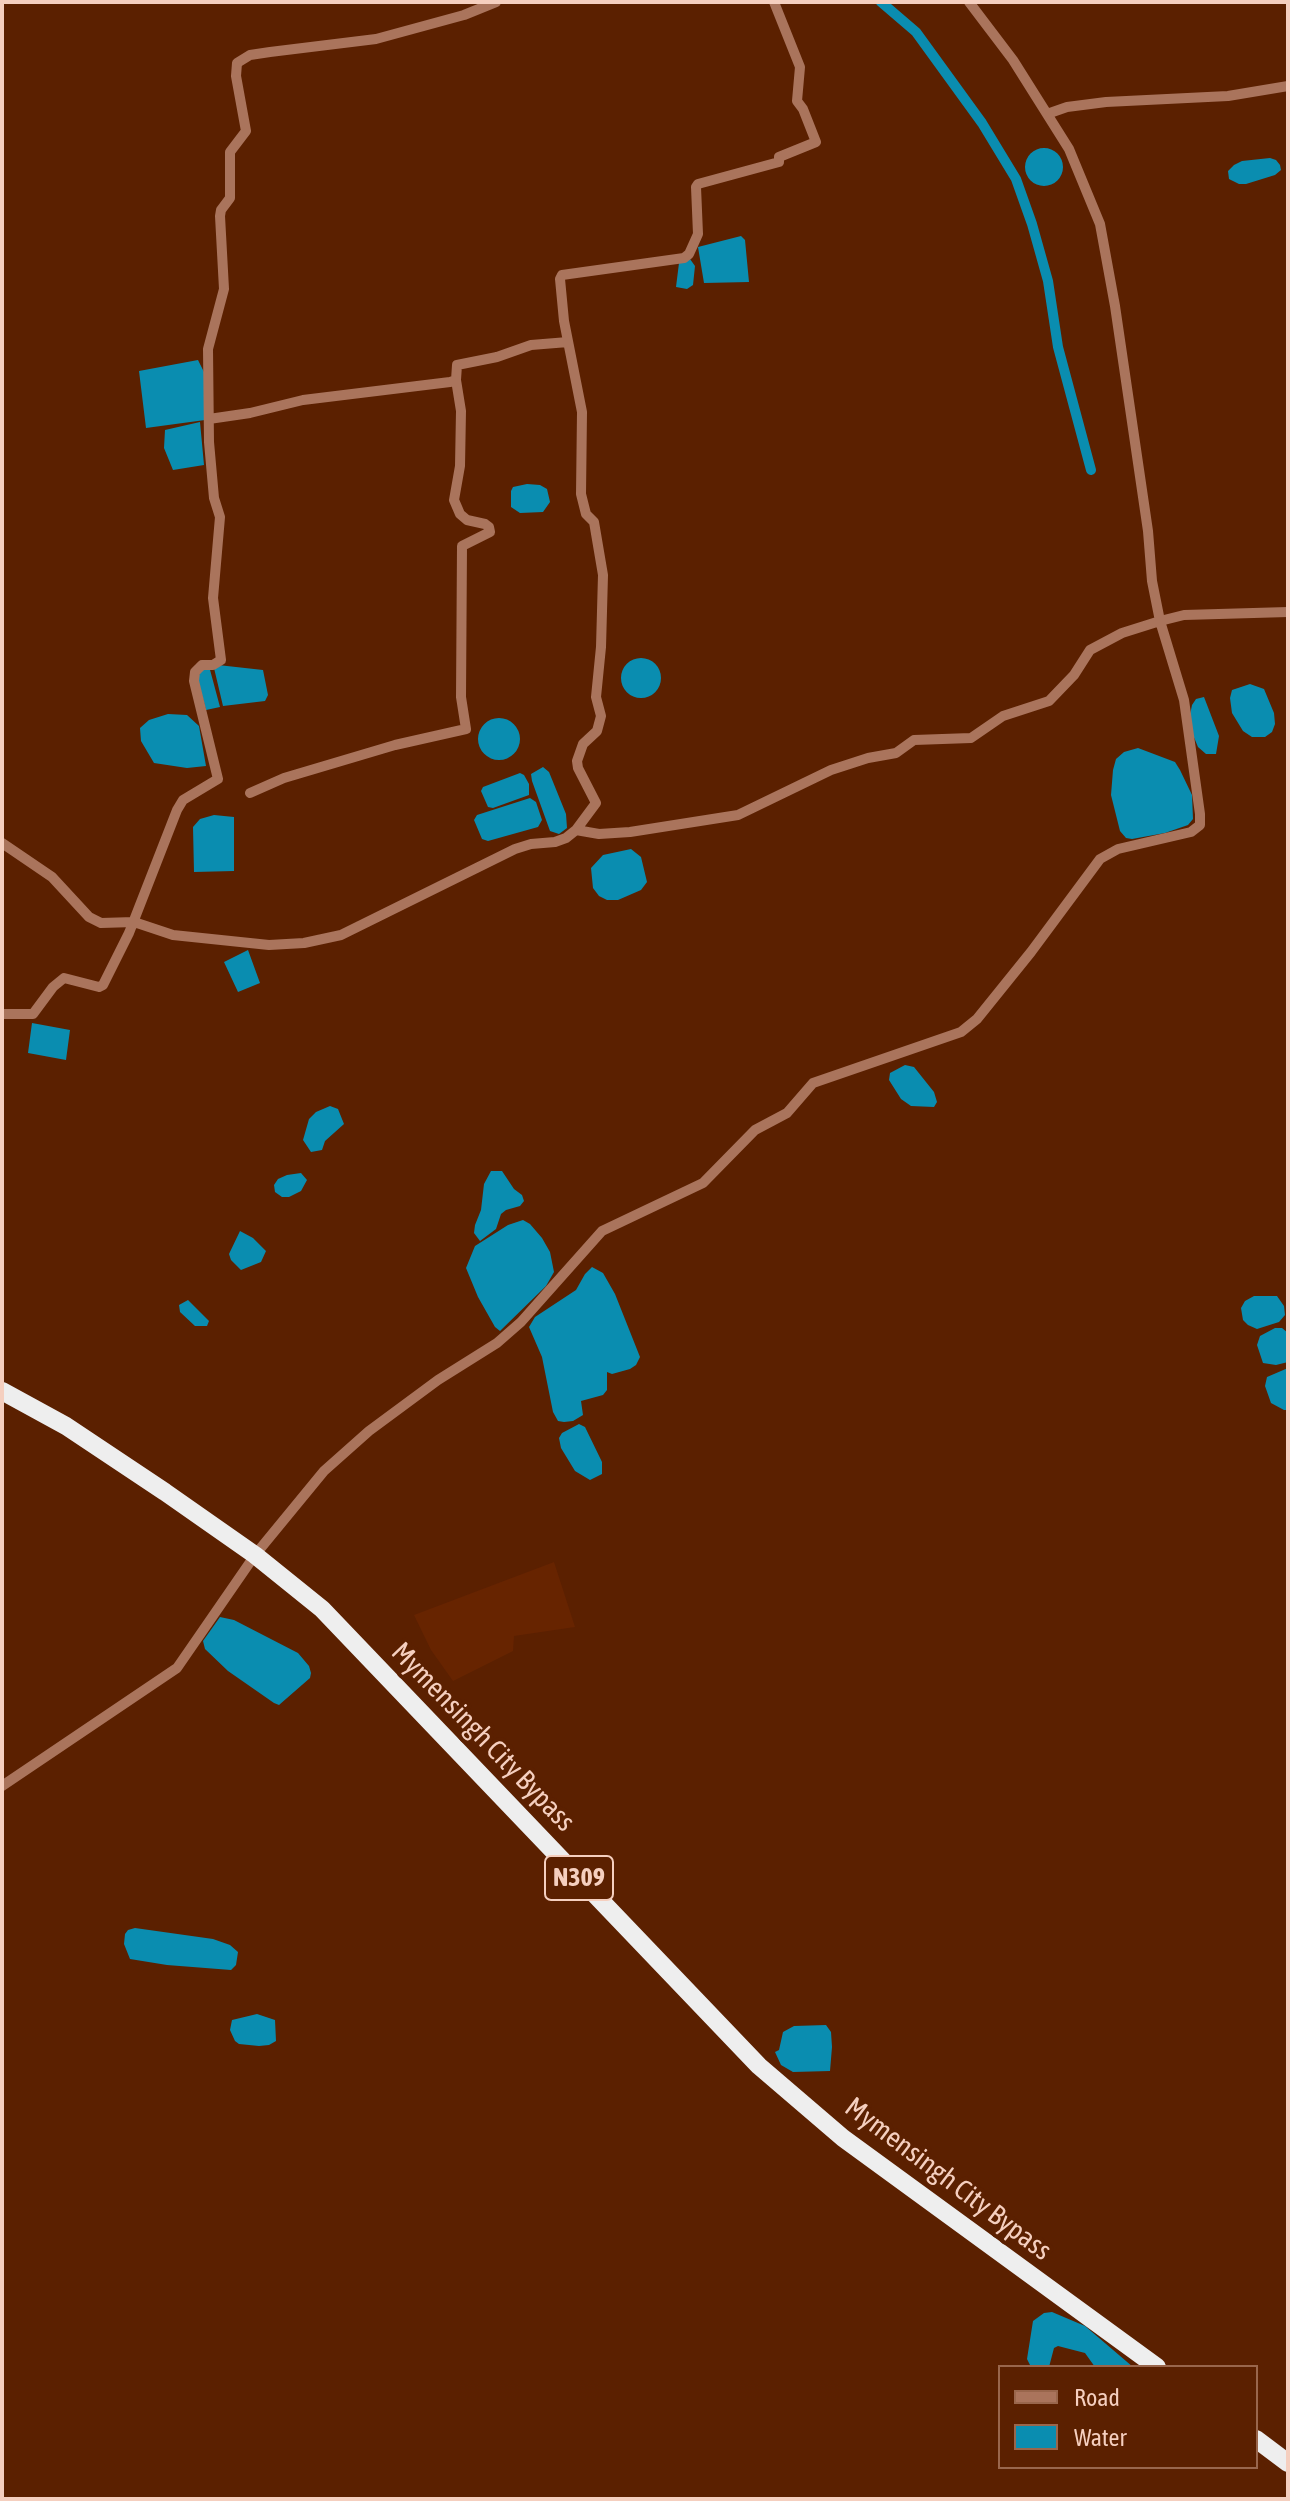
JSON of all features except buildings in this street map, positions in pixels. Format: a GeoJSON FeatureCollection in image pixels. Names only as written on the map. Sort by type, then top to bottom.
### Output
{"type":"FeatureCollection","features":[{"type":"Feature","properties":{"kind":"highway","name":"Mymensingh City Bypass"},"geometry":{"type":"LineString","coordinates":[[2,1391],[66,1426],[255,1555],[322,1609],[759,2066],[843,2138],[1154,2365]]}},
{"type":"Feature","properties":{"kind":"highway"},"geometry":{"type":"LineString","coordinates":[[1258,2440],[1288,2463]]}},
{"type":"Feature","properties":{"kind":"street"},"geometry":{"type":"LineString","coordinates":[[2,1014],[33,1014],[53,987],[64,978],[99,987],[103,985],[134,922],[177,810],[183,800],[218,779],[194,681],[195,672],[202,665],[213,665],[221,660],[213,586],[220,517],[214,498],[208,349],[224,289],[220,216],[230,198],[231,147],[246,131],[236,76],[237,63],[250,55],[376,39],[464,15],[496,2]]}},
{"type":"Feature","properties":{"kind":"street"},"geometry":{"type":"LineString","coordinates":[[2,843],[52,877],[93,920],[101,923],[134,922],[173,935],[211,941],[269,945],[323,940],[355,930],[515,849],[555,842],[576,830],[596,803],[577,761],[583,744],[597,731],[601,716],[596,697],[603,575],[594,522],[586,514],[581,494],[582,412],[560,279],[562,275],[684,258],[698,234],[698,184],[779,162],[779,157],[816,142],[797,101],[800,67],[774,2]]}},
{"type":"Feature","properties":{"kind":"street"},"geometry":{"type":"LineString","coordinates":[[2,1786],[177,1668],[255,1555],[324,1471],[369,1431],[438,1380],[497,1343],[521,1322],[602,1231],[703,1183],[755,1130],[787,1113],[813,1083],[961,1032],[986,1008],[1100,859],[1118,849],[1191,832],[1200,825],[1184,700],[1160,621],[1152,581],[1148,531],[1100,224],[1069,149],[1013,60],[969,2]]}},
{"type":"Feature","properties":{"kind":"street"},"geometry":{"type":"LineString","coordinates":[[1047,114],[1093,103],[1228,96],[1288,86]]}},
{"type":"Feature","properties":{"kind":"street"},"geometry":{"type":"LineString","coordinates":[[250,793],[298,774],[395,745],[466,729],[461,697],[462,546],[490,532],[485,524],[467,520],[460,514],[454,500],[460,466],[461,425],[457,365],[497,357],[531,345],[568,342]]}},
{"type":"Feature","properties":{"kind":"street"},"geometry":{"type":"LineString","coordinates":[[209,419],[303,400],[456,380]]}},
{"type":"Feature","properties":{"kind":"street"},"geometry":{"type":"LineString","coordinates":[[576,830],[599,834],[630,832],[738,815],[831,770],[896,753],[914,740],[971,738],[1003,716],[1049,701],[1074,675],[1090,650],[1122,633],[1184,615],[1288,612]]}},
{"type":"Feature","properties":{"kind":"shaded area"},"geometry":{"type":"Polygon","coordinates":[[[554,1562],[575,1627],[514,1636],[513,1651],[453,1681],[431,1650],[414,1615],[554,1562]]]}},
{"type":"Feature","properties":{"kind":"water"},"geometry":{"type":"Polygon","coordinates":[[[1044,148],[1057,154],[1063,167],[1057,180],[1044,186],[1031,180],[1025,167],[1031,154],[1044,148]]]}},
{"type":"Feature","properties":{"kind":"water"},"geometry":{"type":"Polygon","coordinates":[[[1270,158],[1280,165],[1281,170],[1275,175],[1246,184],[1229,179],[1228,171],[1234,165],[1270,158]]]}},
{"type":"Feature","properties":{"kind":"water"},"geometry":{"type":"Polygon","coordinates":[[[741,236],[745,240],[749,282],[704,283],[698,247],[741,236]]]}},
{"type":"Feature","properties":{"kind":"water"},"geometry":{"type":"Polygon","coordinates":[[[690,259],[695,266],[693,285],[687,289],[676,287],[679,263],[690,259]]]}},
{"type":"Feature","properties":{"kind":"water"},"geometry":{"type":"Polygon","coordinates":[[[198,360],[205,374],[205,420],[146,428],[139,371],[198,360]]]}},
{"type":"Feature","properties":{"kind":"water"},"geometry":{"type":"Polygon","coordinates":[[[200,422],[204,465],[173,470],[164,448],[165,430],[200,422]]]}},
{"type":"Feature","properties":{"kind":"water"},"geometry":{"type":"Polygon","coordinates":[[[527,484],[547,489],[550,502],[543,512],[520,513],[511,507],[513,487],[527,484]]]}},
{"type":"Feature","properties":{"kind":"water"},"geometry":{"type":"Polygon","coordinates":[[[641,658],[655,664],[661,678],[655,692],[641,698],[627,692],[621,678],[627,664],[641,658]]]}},
{"type":"Feature","properties":{"kind":"water"},"geometry":{"type":"Polygon","coordinates":[[[218,665],[263,670],[268,695],[265,701],[223,706],[214,668],[218,665]]]}},
{"type":"Feature","properties":{"kind":"water"},"geometry":{"type":"Polygon","coordinates":[[[209,666],[220,707],[206,710],[198,680],[200,671],[209,666]]]}},
{"type":"Feature","properties":{"kind":"water"},"geometry":{"type":"Polygon","coordinates":[[[1250,684],[1264,689],[1274,713],[1272,732],[1265,737],[1252,737],[1243,731],[1232,713],[1232,690],[1250,684]]]}},
{"type":"Feature","properties":{"kind":"water"},"geometry":{"type":"Polygon","coordinates":[[[1204,697],[1219,736],[1216,754],[1206,754],[1198,747],[1193,735],[1192,705],[1196,699],[1204,697]]]}},
{"type":"Feature","properties":{"kind":"water"},"geometry":{"type":"Polygon","coordinates":[[[168,714],[187,715],[199,726],[206,766],[187,768],[154,763],[141,741],[140,728],[149,720],[168,714]]]}},
{"type":"Feature","properties":{"kind":"water"},"geometry":{"type":"Polygon","coordinates":[[[499,718],[514,724],[520,739],[514,754],[499,760],[484,754],[478,739],[484,724],[499,718]]]}},
{"type":"Feature","properties":{"kind":"water"},"geometry":{"type":"Polygon","coordinates":[[[1138,748],[1175,762],[1192,795],[1193,819],[1188,825],[1132,839],[1126,838],[1120,831],[1111,795],[1113,770],[1116,759],[1124,752],[1138,748]]]}},
{"type":"Feature","properties":{"kind":"water"},"geometry":{"type":"Polygon","coordinates":[[[543,767],[549,772],[566,814],[567,828],[559,834],[550,831],[532,781],[531,774],[543,767]]]}},
{"type":"Feature","properties":{"kind":"water"},"geometry":{"type":"Polygon","coordinates":[[[520,773],[529,784],[529,795],[488,807],[481,791],[483,787],[520,773]]]}},
{"type":"Feature","properties":{"kind":"water"},"geometry":{"type":"Polygon","coordinates":[[[530,798],[536,802],[542,820],[538,827],[488,841],[482,839],[474,820],[477,815],[530,798]]]}},
{"type":"Feature","properties":{"kind":"water"},"geometry":{"type":"Polygon","coordinates":[[[214,815],[234,817],[234,871],[194,872],[193,827],[200,819],[214,815]]]}},
{"type":"Feature","properties":{"kind":"water"},"geometry":{"type":"Polygon","coordinates":[[[631,849],[641,857],[647,882],[641,890],[618,900],[599,896],[593,888],[591,868],[603,855],[631,849]]]}},
{"type":"Feature","properties":{"kind":"water"},"geometry":{"type":"Polygon","coordinates":[[[248,950],[260,983],[238,992],[224,962],[248,950]]]}},
{"type":"Feature","properties":{"kind":"water"},"geometry":{"type":"Polygon","coordinates":[[[32,1023],[70,1030],[66,1060],[28,1053],[32,1023]]]}},
{"type":"Feature","properties":{"kind":"water"},"geometry":{"type":"Polygon","coordinates":[[[905,1065],[914,1067],[934,1092],[937,1102],[934,1107],[911,1106],[901,1099],[889,1080],[890,1073],[905,1065]]]}},
{"type":"Feature","properties":{"kind":"water"},"geometry":{"type":"Polygon","coordinates":[[[330,1106],[338,1109],[344,1124],[325,1141],[322,1150],[311,1152],[303,1140],[309,1119],[330,1106]]]}},
{"type":"Feature","properties":{"kind":"water"},"geometry":{"type":"Polygon","coordinates":[[[491,1171],[502,1171],[524,1201],[501,1214],[496,1229],[480,1241],[474,1233],[475,1225],[481,1210],[484,1184],[491,1171]]]}},
{"type":"Feature","properties":{"kind":"water"},"geometry":{"type":"Polygon","coordinates":[[[301,1173],[307,1180],[301,1191],[289,1197],[275,1192],[274,1185],[278,1179],[301,1173]]]}},
{"type":"Feature","properties":{"kind":"water"},"geometry":{"type":"Polygon","coordinates":[[[523,1220],[542,1238],[550,1252],[554,1272],[546,1286],[500,1331],[478,1297],[466,1268],[475,1246],[508,1225],[523,1220]]]}},
{"type":"Feature","properties":{"kind":"water"},"geometry":{"type":"Polygon","coordinates":[[[240,1231],[266,1251],[261,1262],[241,1270],[229,1254],[240,1231]]]}},
{"type":"Feature","properties":{"kind":"water"},"geometry":{"type":"Polygon","coordinates":[[[592,1267],[603,1273],[615,1294],[640,1357],[630,1369],[612,1374],[607,1372],[607,1390],[603,1395],[581,1401],[583,1415],[573,1421],[558,1421],[553,1412],[542,1357],[529,1327],[535,1317],[576,1290],[592,1267]]]}},
{"type":"Feature","properties":{"kind":"water"},"geometry":{"type":"Polygon","coordinates":[[[1254,1296],[1277,1296],[1284,1306],[1285,1315],[1279,1322],[1257,1329],[1248,1325],[1243,1320],[1241,1308],[1245,1301],[1254,1296]]]}},
{"type":"Feature","properties":{"kind":"water"},"geometry":{"type":"Polygon","coordinates":[[[188,1300],[209,1321],[207,1326],[195,1326],[180,1312],[179,1305],[188,1300]]]}},
{"type":"Feature","properties":{"kind":"water"},"geometry":{"type":"Polygon","coordinates":[[[1282,1328],[1288,1333],[1288,1362],[1276,1365],[1263,1363],[1257,1345],[1260,1336],[1282,1328]]]}},
{"type":"Feature","properties":{"kind":"water"},"geometry":{"type":"Polygon","coordinates":[[[1288,1368],[1288,1410],[1284,1410],[1271,1403],[1265,1386],[1267,1377],[1288,1368]]]}},
{"type":"Feature","properties":{"kind":"water"},"geometry":{"type":"Polygon","coordinates":[[[579,1424],[585,1427],[602,1462],[602,1474],[590,1480],[575,1471],[561,1448],[559,1438],[579,1424]]]}},
{"type":"Feature","properties":{"kind":"water"},"geometry":{"type":"Polygon","coordinates":[[[220,1617],[234,1620],[298,1653],[309,1666],[310,1678],[279,1705],[274,1703],[228,1671],[205,1649],[203,1641],[220,1617]]]}},
{"type":"Feature","properties":{"kind":"water"},"geometry":{"type":"Polygon","coordinates":[[[135,1928],[213,1939],[230,1945],[238,1952],[236,1965],[231,1970],[130,1959],[124,1944],[125,1934],[135,1928]]]}},
{"type":"Feature","properties":{"kind":"water"},"geometry":{"type":"Polygon","coordinates":[[[257,2014],[275,2020],[276,2041],[259,2046],[239,2044],[230,2030],[232,2020],[257,2014]]]}},
{"type":"Feature","properties":{"kind":"water"},"geometry":{"type":"Polygon","coordinates":[[[826,2025],[831,2032],[830,2071],[793,2072],[781,2065],[775,2052],[779,2050],[783,2032],[794,2026],[826,2025]]]}},
{"type":"Feature","properties":{"kind":"water"},"geometry":{"type":"Polygon","coordinates":[[[1052,2312],[1085,2326],[1131,2365],[1094,2365],[1085,2353],[1058,2346],[1054,2348],[1050,2365],[1030,2365],[1027,2359],[1033,2321],[1044,2313],[1052,2312]]]}},
{"type":"Feature","properties":{"kind":"waterway"},"geometry":{"type":"LineString","coordinates":[[881,2],[916,32],[982,123],[1016,179],[1048,281],[1058,347],[1091,470]]}}]}
